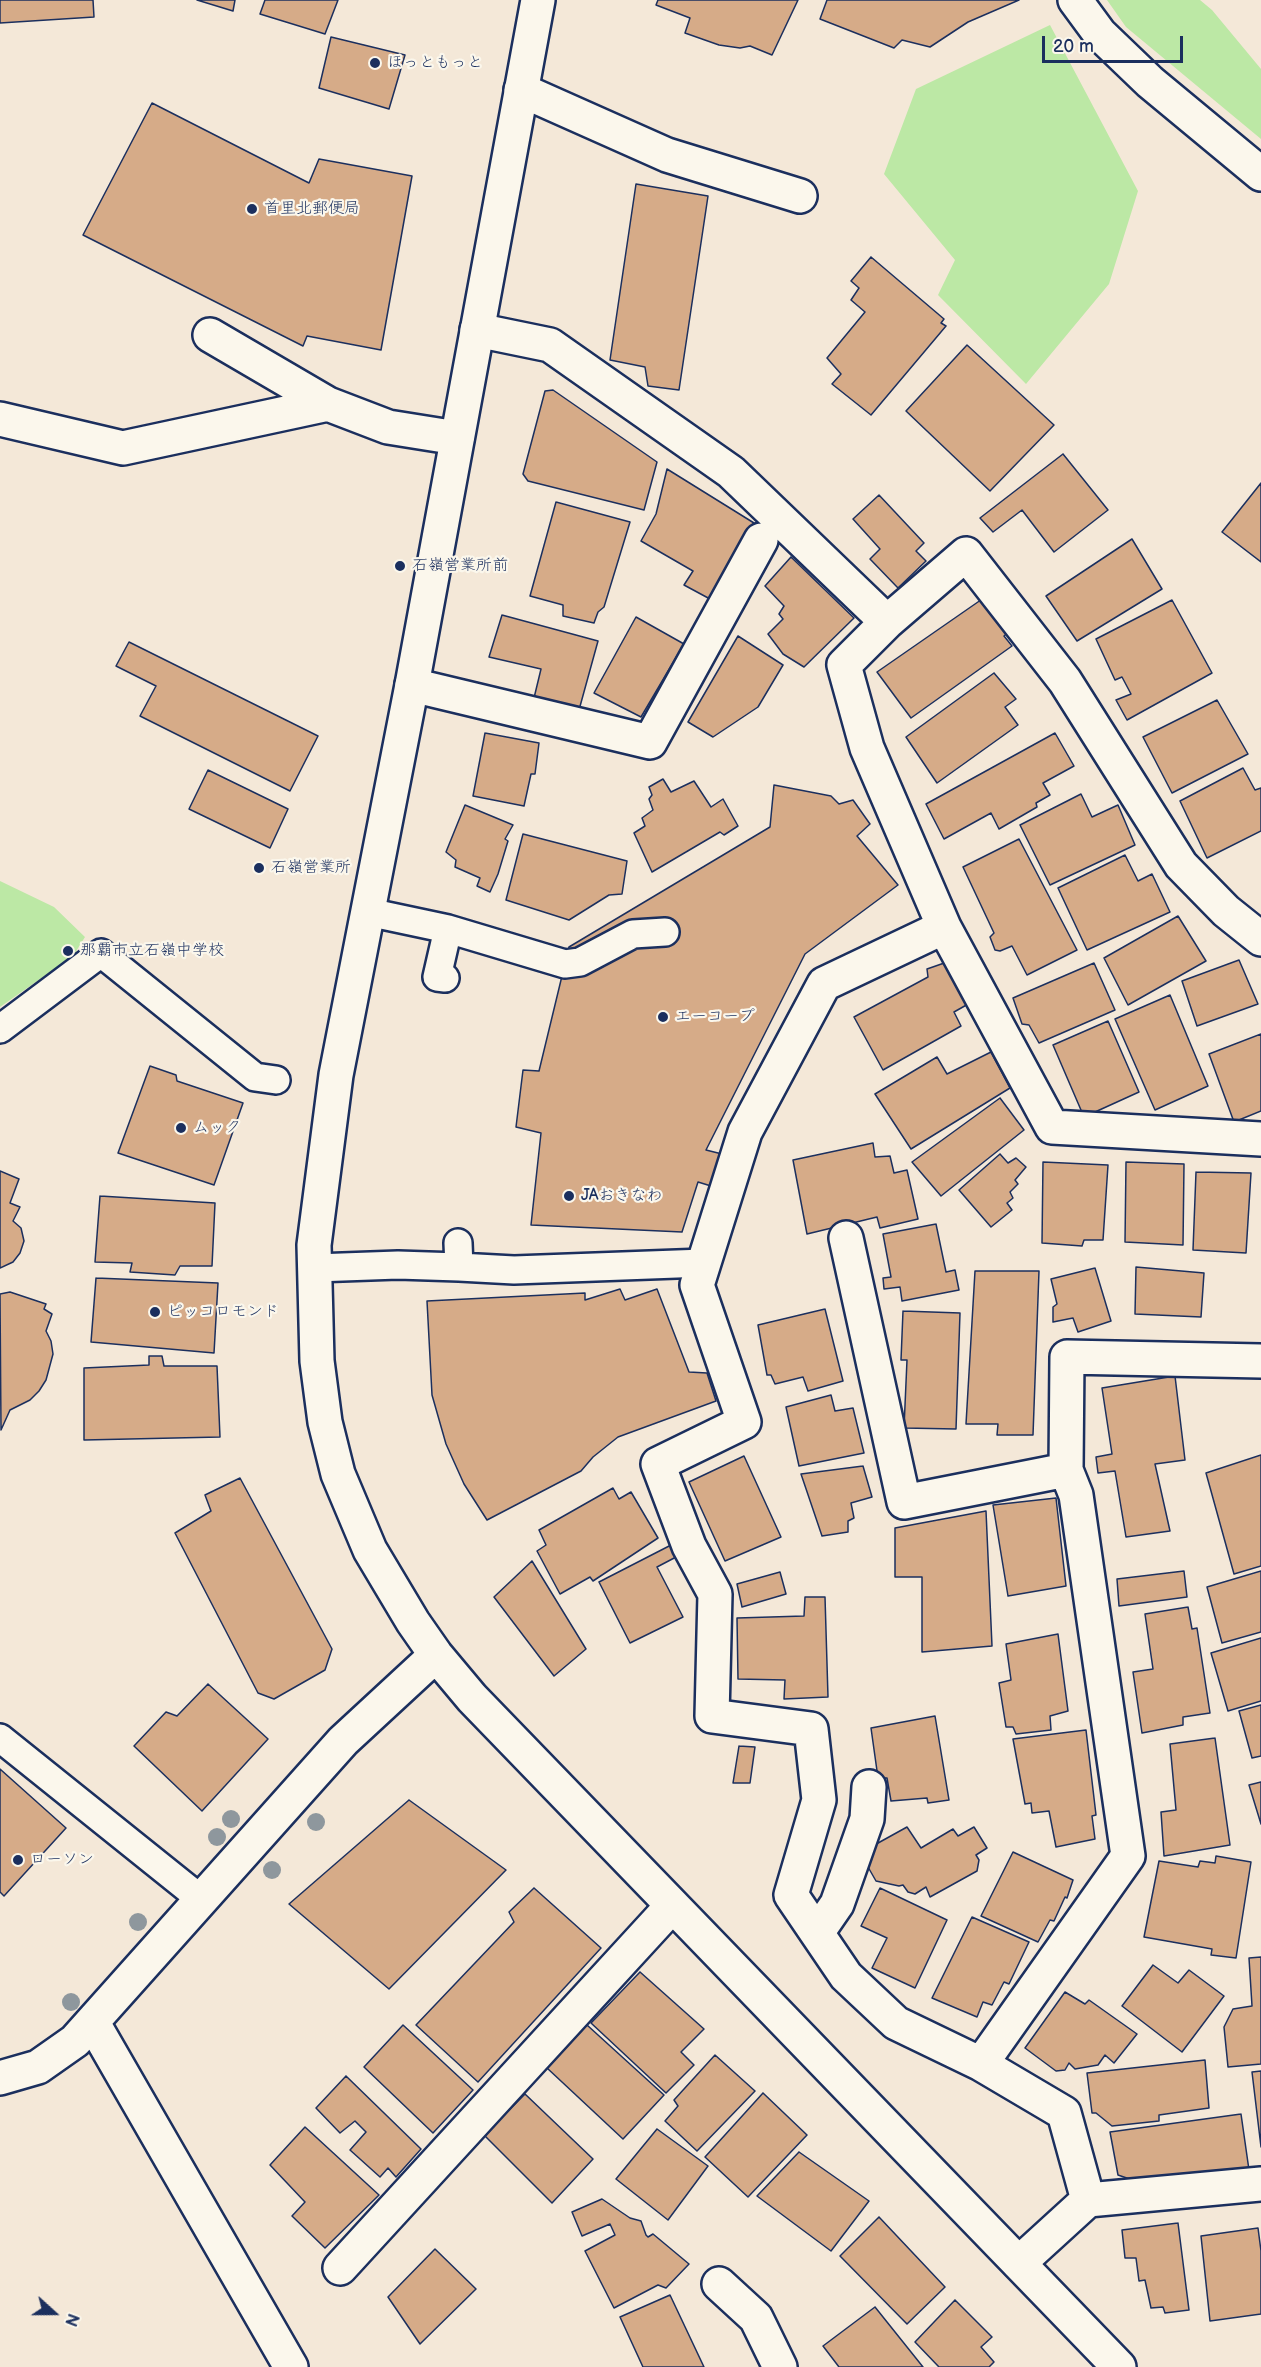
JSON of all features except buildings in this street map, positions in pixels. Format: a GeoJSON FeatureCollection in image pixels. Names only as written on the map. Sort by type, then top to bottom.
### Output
{"type":"FeatureCollection","features":[{"type":"Feature","properties":{"kind":"street"},"geometry":{"type":"LineString","coordinates":[[538,0],[412,686],[336,1075],[314,1245],[317,1361],[325,1422],[338,1474],[370,1550],[413,1622],[436,1655],[508,1738],[1119,2367]]}},
{"type":"Feature","properties":{"kind":"street"},"geometry":{"type":"LineString","coordinates":[[1075,0],[1100,34],[1150,82],[1261,174]]}},
{"type":"Feature","properties":{"kind":"street"},"geometry":{"type":"LineString","coordinates":[[521,90],[667,155],[800,196]]}},
{"type":"Feature","properties":{"kind":"street"},"geometry":{"type":"LineString","coordinates":[[477,330],[550,345],[731,472],[887,622]]}},
{"type":"Feature","properties":{"kind":"street"},"geometry":{"type":"LineString","coordinates":[[210,335],[328,404],[388,427],[457,438]]}},
{"type":"Feature","properties":{"kind":"street"},"geometry":{"type":"LineString","coordinates":[[0,419],[123,448],[328,404]]}},
{"type":"Feature","properties":{"kind":"street"},"geometry":{"type":"LineString","coordinates":[[412,686],[650,742],[761,540]]}},
{"type":"Feature","properties":{"kind":"street"},"geometry":{"type":"LineString","coordinates":[[1261,939],[1226,911],[1181,865],[1065,681],[966,554],[887,622],[844,665],[867,748],[944,927],[1052,1127],[1261,1139]]}},
{"type":"Feature","properties":{"kind":"street"},"geometry":{"type":"LineString","coordinates":[[944,927],[824,984],[745,1132],[697,1285],[744,1422],[658,1464],[689,1546],[715,1594],[712,1716],[811,1730],[819,1800],[791,1895],[846,1976],[896,2023],[981,2064],[1064,2113],[1088,2200]]}},
{"type":"Feature","properties":{"kind":"street"},"geometry":{"type":"LineString","coordinates":[[846,1238],[904,1502],[1066,1470]]}},
{"type":"Feature","properties":{"kind":"street"},"geometry":{"type":"LineString","coordinates":[[981,2064],[1128,1857],[1076,1495],[1066,1470],[1067,1358],[1261,1360]]}},
{"type":"Feature","properties":{"kind":"street"},"geometry":{"type":"LineString","coordinates":[[0,2078],[38,2067],[57,2056],[93,2023],[343,1741],[436,1655]]}},
{"type":"Feature","properties":{"kind":"street"},"geometry":{"type":"LineString","coordinates":[[817,1933],[837,1904],[867,1819],[869,1787]]}},
{"type":"Feature","properties":{"kind":"street"},"geometry":{"type":"LineString","coordinates":[[340,2268],[672,1906]]}},
{"type":"Feature","properties":{"kind":"street"},"geometry":{"type":"LineString","coordinates":[[93,2023],[291,2367]]}},
{"type":"Feature","properties":{"kind":"street"},"geometry":{"type":"LineString","coordinates":[[1019,2264],[1088,2200],[1261,2184]]}},
{"type":"Feature","properties":{"kind":"street"},"geometry":{"type":"LineString","coordinates":[[718,2284],[756,2318],[780,2367]]}},
{"type":"Feature","properties":{"kind":"lane"},"geometry":{"type":"LineString","coordinates":[[368,912],[448,929],[565,964],[580,962],[633,934],[665,932]]}},
{"type":"Feature","properties":{"kind":"lane"},"geometry":{"type":"LineString","coordinates":[[445,978],[437,977],[448,929]]}},
{"type":"Feature","properties":{"kind":"lane"},"geometry":{"type":"LineString","coordinates":[[0,1029],[101,953],[255,1077],[276,1080]]}},
{"type":"Feature","properties":{"kind":"lane"},"geometry":{"type":"LineString","coordinates":[[315,1268],[398,1265],[458,1255],[514,1270],[704,1263]]}},
{"type":"Feature","properties":{"kind":"lane"},"geometry":{"type":"LineString","coordinates":[[0,1738],[202,1900]]}},
{"type":"Feature","properties":{"kind":"green space"},"geometry":{"type":"Polygon","coordinates":[[[1107,0],[1200,0],[1212,10],[1261,69],[1261,139],[1126,27],[1107,0]]]}},
{"type":"Feature","properties":{"kind":"green space"},"geometry":{"type":"Polygon","coordinates":[[[1050,25],[1138,191],[1109,284],[1026,384],[938,295],[955,260],[884,174],[916,89],[1050,25]]]}},
{"type":"Feature","properties":{"kind":"green space"},"geometry":{"type":"Polygon","coordinates":[[[0,881],[54,907],[85,937],[73,956],[0,1007],[0,881]]]}},
{"type":"Feature","properties":{"kind":"place","name":"ほっともっと"},"geometry":{"type":"Point","coordinates":[375,63]}},
{"type":"Feature","properties":{"kind":"place","name":"首里北郵便局"},"geometry":{"type":"Point","coordinates":[252,209]}},
{"type":"Feature","properties":{"kind":"place","name":"石嶺営業所前"},"geometry":{"type":"Point","coordinates":[400,566]}},
{"type":"Feature","properties":{"kind":"place","name":"石嶺営業所"},"geometry":{"type":"Point","coordinates":[259,868]}},
{"type":"Feature","properties":{"kind":"place","name":"那覇市立石嶺中学校"},"geometry":{"type":"Point","coordinates":[68,951]}},
{"type":"Feature","properties":{"kind":"place","name":"エーコープ"},"geometry":{"type":"Point","coordinates":[663,1017]}},
{"type":"Feature","properties":{"kind":"place","name":"ムック"},"geometry":{"type":"Point","coordinates":[181,1128]}},
{"type":"Feature","properties":{"kind":"place","name":"JAおきなわ"},"geometry":{"type":"Point","coordinates":[569,1196]}},
{"type":"Feature","properties":{"kind":"place","name":"ピッコロモンド"},"geometry":{"type":"Point","coordinates":[155,1312]}},
{"type":"Feature","properties":{"kind":"place","name":"ローソン"},"geometry":{"type":"Point","coordinates":[18,1860]}}]}
